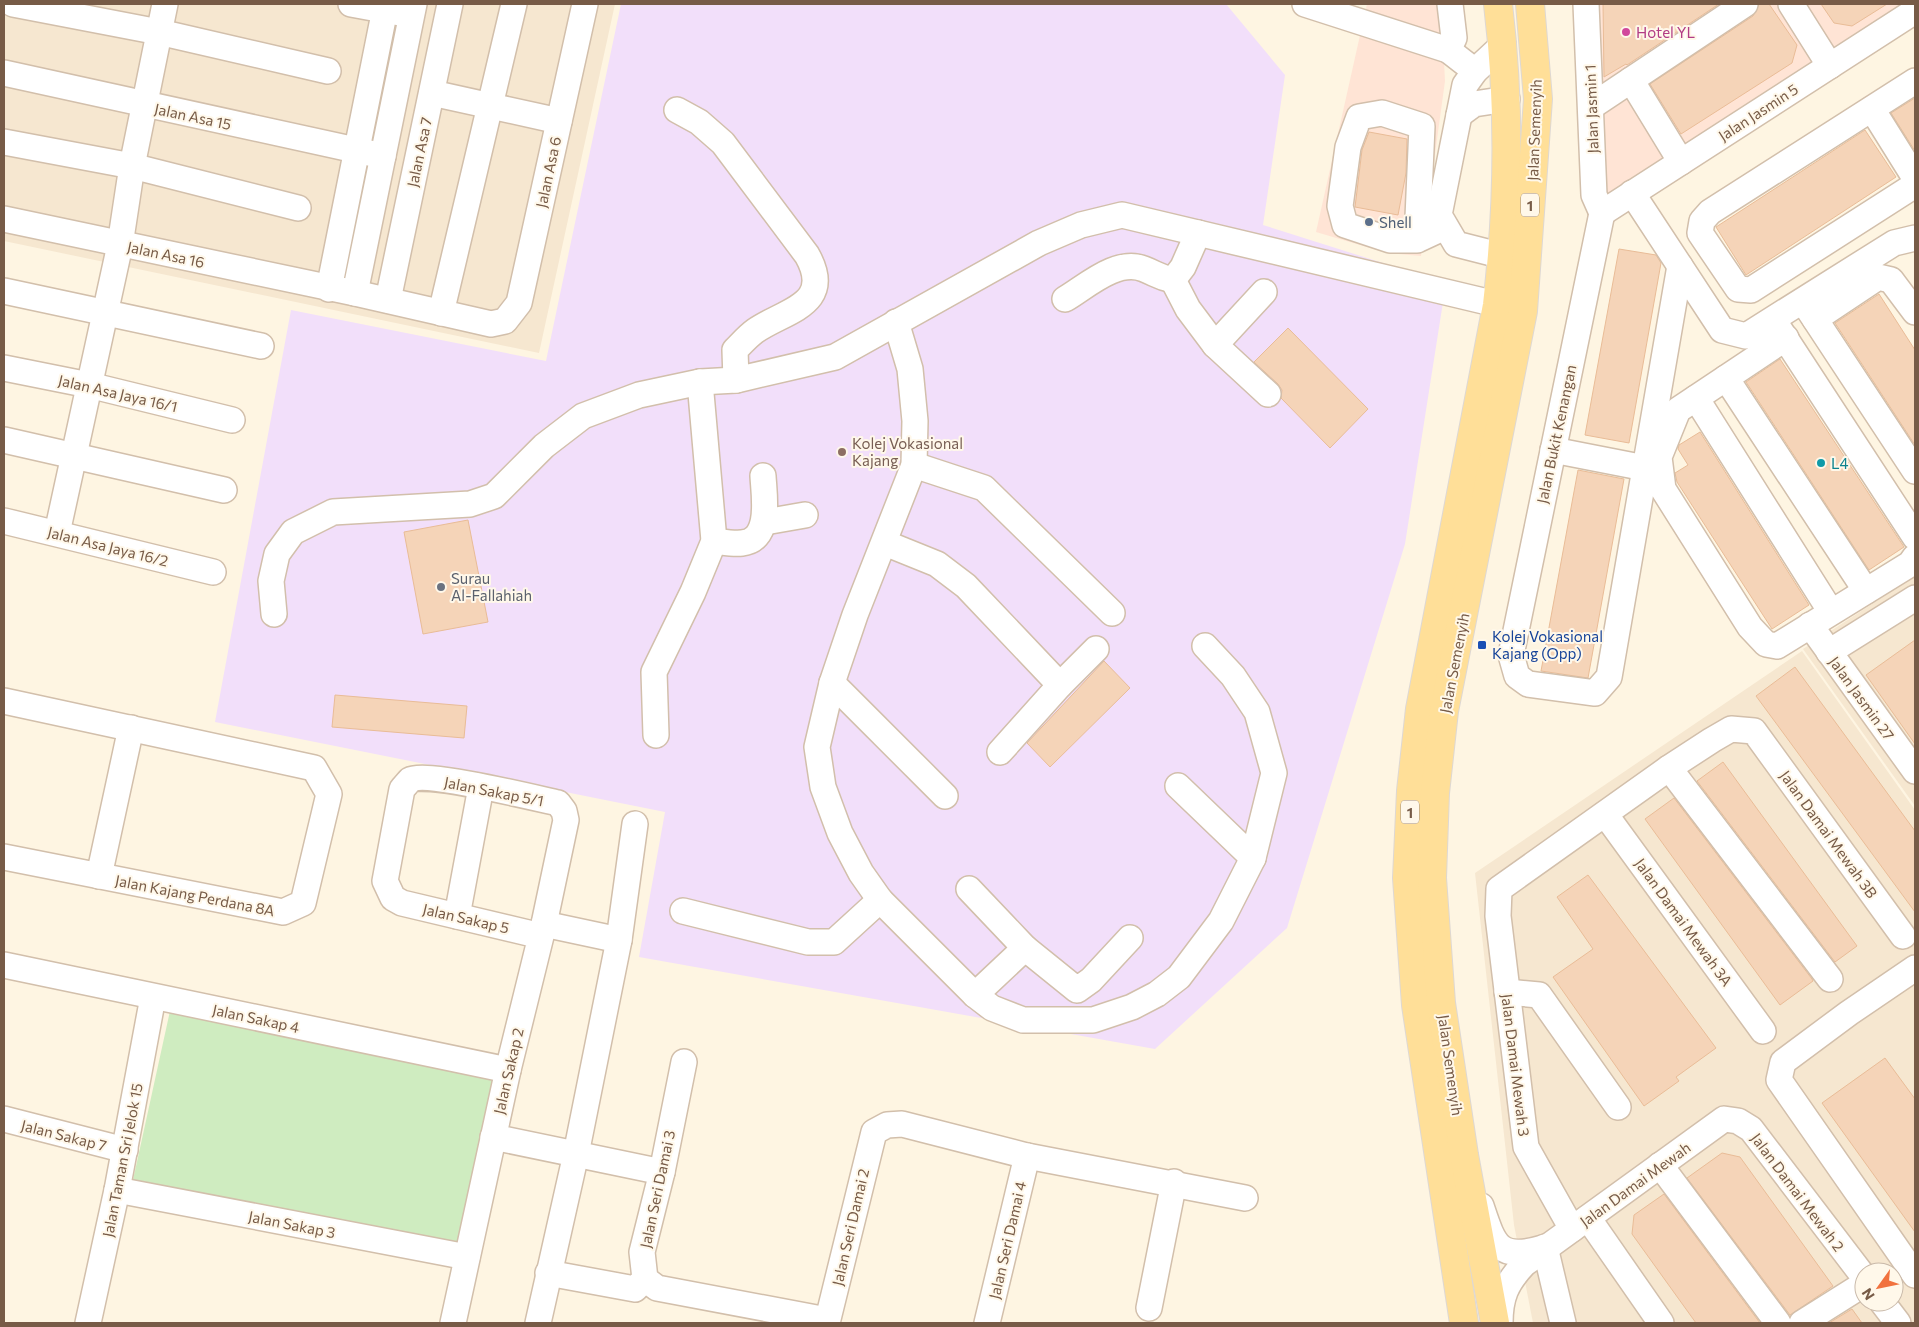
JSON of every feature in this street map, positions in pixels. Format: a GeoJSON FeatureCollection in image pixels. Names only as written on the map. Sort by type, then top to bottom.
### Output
{"type":"FeatureCollection","features":[{"type":"Feature","properties":{"kind":"main road","name":"Jalan Semenyih"},"geometry":{"type":"LineString","coordinates":[[1464,1323],[1416,1006],[1407,878],[1411,791],[1420,710],[1510,308],[1503,256],[1508,182],[1507,99],[1498,4]]}},
{"type":"Feature","properties":{"kind":"main road","name":"Jalan Semenyih"},"geometry":{"type":"LineString","coordinates":[[1495,1323],[1464,1155],[1440,983],[1432,878],[1435,793],[1444,711],[1510,308],[1538,99],[1530,4]]}},
{"type":"Feature","properties":{"kind":"street"},"geometry":{"type":"LineString","coordinates":[[13,4],[159,32],[328,71]]}},
{"type":"Feature","properties":{"kind":"street"},"geometry":{"type":"LineString","coordinates":[[57,533],[120,244],[132,166],[164,4]]}},
{"type":"Feature","properties":{"kind":"street"},"geometry":{"type":"LineString","coordinates":[[351,4],[413,10],[355,293]]}},
{"type":"Feature","properties":{"kind":"street","name":"Jalan Asa 7"},"geometry":{"type":"LineString","coordinates":[[388,300],[450,4]]}},
{"type":"Feature","properties":{"kind":"street"},"geometry":{"type":"LineString","coordinates":[[441,313],[492,107],[514,4]]}},
{"type":"Feature","properties":{"kind":"street","name":"Jalan Asa 6"},"geometry":{"type":"LineString","coordinates":[[491,324],[505,321],[519,303],[585,4]]}},
{"type":"Feature","properties":{"kind":"street"},"geometry":{"type":"LineString","coordinates":[[1305,4],[1448,50],[1475,71]]}},
{"type":"Feature","properties":{"kind":"street"},"geometry":{"type":"LineString","coordinates":[[1448,50],[1454,38],[1450,4]]}},
{"type":"Feature","properties":{"kind":"street","name":"Jalan Jasmin 1"},"geometry":{"type":"LineString","coordinates":[[1586,4],[1592,106],[1594,195],[1602,213]]}},
{"type":"Feature","properties":{"kind":"street"},"geometry":{"type":"LineString","coordinates":[[1592,106],[1745,4]]}},
{"type":"Feature","properties":{"kind":"street"},"geometry":{"type":"LineString","coordinates":[[1791,4],[1830,66]]}},
{"type":"Feature","properties":{"kind":"street"},"geometry":{"type":"LineString","coordinates":[[329,289],[385,7]]}},
{"type":"Feature","properties":{"kind":"street","name":"Jalan Jasmin 5"},"geometry":{"type":"LineString","coordinates":[[1602,213],[1830,66],[1911,9]]}},
{"type":"Feature","properties":{"kind":"street"},"geometry":{"type":"LineString","coordinates":[[1503,45],[1475,71],[1465,85],[1439,215],[1456,244],[1503,256]]}},
{"type":"Feature","properties":{"kind":"street","name":"Jalan Asa 15"},"geometry":{"type":"LineString","coordinates":[[4,73],[383,156]]}},
{"type":"Feature","properties":{"kind":"street"},"geometry":{"type":"LineString","coordinates":[[1631,80],[1681,162]]}},
{"type":"Feature","properties":{"kind":"street"},"geometry":{"type":"LineString","coordinates":[[1915,81],[1710,212],[1702,221],[1700,233],[1738,289],[1751,290],[1915,185]]}},
{"type":"Feature","properties":{"kind":"street"},"geometry":{"type":"LineString","coordinates":[[432,93],[559,121]]}},
{"type":"Feature","properties":{"kind":"street"},"geometry":{"type":"LineString","coordinates":[[1459,114],[1474,104],[1507,99]]}},
{"type":"Feature","properties":{"kind":"street"},"geometry":{"type":"LineString","coordinates":[[1872,109],[1915,178]]}},
{"type":"Feature","properties":{"kind":"street"},"geometry":{"type":"LineString","coordinates":[[677,110],[699,122],[723,143],[808,255],[815,269],[816,284],[801,307],[755,331],[735,350],[736,380]]}},
{"type":"Feature","properties":{"kind":"street"},"geometry":{"type":"LineString","coordinates":[[1417,240],[1422,126],[1382,112],[1359,118],[1348,147],[1341,196],[1340,206],[1345,225],[1390,240],[1417,240],[1446,226]]}},
{"type":"Feature","properties":{"kind":"street"},"geometry":{"type":"LineString","coordinates":[[4,142],[132,166],[298,208]]}},
{"type":"Feature","properties":{"kind":"street"},"geometry":{"type":"LineString","coordinates":[[1632,193],[1722,330],[1746,336],[1780,329]]}},
{"type":"Feature","properties":{"kind":"street","name":"Jalan Bukit Kenangan"},"geometry":{"type":"LineString","coordinates":[[1602,213],[1511,655],[1517,676],[1528,684],[1595,693],[1609,677],[1645,468]]}},
{"type":"Feature","properties":{"kind":"street"},"geometry":{"type":"LineString","coordinates":[[274,614],[271,580],[277,554],[293,532],[333,512],[461,505],[478,502],[494,496],[544,446],[582,416],[640,395],[700,382],[736,380],[835,357],[1039,243],[1081,225],[1122,215],[1510,308]]}},
{"type":"Feature","properties":{"kind":"street","name":"Jalan Asa 16"},"geometry":{"type":"LineString","coordinates":[[4,219],[388,300],[491,324]]}},
{"type":"Feature","properties":{"kind":"street"},"geometry":{"type":"LineString","coordinates":[[1173,280],[1183,267],[1198,233]]}},
{"type":"Feature","properties":{"kind":"street"},"geometry":{"type":"LineString","coordinates":[[1809,310],[1838,279],[1894,243],[1914,240]]}},
{"type":"Feature","properties":{"kind":"street"},"geometry":{"type":"LineString","coordinates":[[1816,249],[1838,279]]}},
{"type":"Feature","properties":{"kind":"street"},"geometry":{"type":"LineString","coordinates":[[1553,450],[1645,468],[1680,266]]}},
{"type":"Feature","properties":{"kind":"street"},"geometry":{"type":"LineString","coordinates":[[1065,299],[1119,267],[1143,269],[1156,277],[1173,280]]}},
{"type":"Feature","properties":{"kind":"street"},"geometry":{"type":"LineString","coordinates":[[1915,312],[1891,280],[1878,277],[1809,310],[1780,329],[1726,378],[1678,410],[1659,457],[1663,489],[1750,627],[1766,644],[1777,646],[1910,564],[1915,557]]}},
{"type":"Feature","properties":{"kind":"street"},"geometry":{"type":"LineString","coordinates":[[1173,280],[1188,309],[1216,345],[1268,394]]}},
{"type":"Feature","properties":{"kind":"street"},"geometry":{"type":"LineString","coordinates":[[4,291],[261,346]]}},
{"type":"Feature","properties":{"kind":"street"},"geometry":{"type":"LineString","coordinates":[[1216,345],[1264,292]]}},
{"type":"Feature","properties":{"kind":"street"},"geometry":{"type":"LineString","coordinates":[[1809,310],[1915,471]]}},
{"type":"Feature","properties":{"kind":"street"},"geometry":{"type":"LineString","coordinates":[[896,322],[910,369],[915,421],[914,465],[885,543],[855,615],[832,683],[817,747],[823,787],[840,833],[861,873],[880,900],[975,996],[992,1008],[1023,1020],[1093,1020],[1132,1007],[1157,994],[1180,977],[1220,921],[1254,858],[1274,773],[1257,712],[1233,676],[1205,646]]}},
{"type":"Feature","properties":{"kind":"street"},"geometry":{"type":"LineString","coordinates":[[1780,329],[1915,537]]}},
{"type":"Feature","properties":{"kind":"street","name":"Jalan Asa Jaya 16/1"},"geometry":{"type":"LineString","coordinates":[[4,368],[89,385],[232,420]]}},
{"type":"Feature","properties":{"kind":"street"},"geometry":{"type":"LineString","coordinates":[[1726,378],[1866,591]]}},
{"type":"Feature","properties":{"kind":"street"},"geometry":{"type":"LineString","coordinates":[[656,735],[654,672],[693,592],[714,541],[700,382]]}},
{"type":"Feature","properties":{"kind":"street"},"geometry":{"type":"LineString","coordinates":[[1696,398],[1831,612]]}},
{"type":"Feature","properties":{"kind":"street"},"geometry":{"type":"LineString","coordinates":[[4,440],[75,454],[224,490]]}},
{"type":"Feature","properties":{"kind":"street"},"geometry":{"type":"LineString","coordinates":[[914,465],[984,488],[1112,613]]}},
{"type":"Feature","properties":{"kind":"street"},"geometry":{"type":"LineString","coordinates":[[714,541],[744,544],[758,534],[765,522],[763,476]]}},
{"type":"Feature","properties":{"kind":"street"},"geometry":{"type":"LineString","coordinates":[[765,522],[805,515]]}},
{"type":"Feature","properties":{"kind":"street","name":"Jalan Asa Jaya 16/2"},"geometry":{"type":"LineString","coordinates":[[4,521],[213,572]]}},
{"type":"Feature","properties":{"kind":"street"},"geometry":{"type":"LineString","coordinates":[[885,543],[937,564],[966,586],[1060,684]]}},
{"type":"Feature","properties":{"kind":"street"},"geometry":{"type":"LineString","coordinates":[[1829,652],[1915,598]]}},
{"type":"Feature","properties":{"kind":"street","name":"Jalan Jasmin 27"},"geometry":{"type":"LineString","coordinates":[[1810,625],[1915,770]]}},
{"type":"Feature","properties":{"kind":"street"},"geometry":{"type":"LineString","coordinates":[[1000,752],[1060,684],[1096,649]]}},
{"type":"Feature","properties":{"kind":"street"},"geometry":{"type":"LineString","coordinates":[[832,683],[945,796]]}},
{"type":"Feature","properties":{"kind":"street"},"geometry":{"type":"LineString","coordinates":[[4,701],[131,728],[100,876]]}},
{"type":"Feature","properties":{"kind":"street","name":"Jalan Kajang Perdana 8A"},"geometry":{"type":"LineString","coordinates":[[4,857],[283,912],[303,903],[329,794],[314,768],[131,728]]}},
{"type":"Feature","properties":{"kind":"street","name":"Jalan Damai Mewah 3B"},"geometry":{"type":"LineString","coordinates":[[1669,768],[1731,729],[1754,732],[1903,936]]}},
{"type":"Feature","properties":{"kind":"street"},"geometry":{"type":"LineString","coordinates":[[1605,814],[1669,768],[1830,979]]}},
{"type":"Feature","properties":{"kind":"street","name":"Jalan Sakap 5/1"},"geometry":{"type":"LineString","coordinates":[[392,898],[384,881],[402,788],[411,780],[423,778],[481,787],[558,803],[564,811],[566,820]]}},
{"type":"Feature","properties":{"kind":"street"},"geometry":{"type":"LineString","coordinates":[[1178,786],[1254,858]]}},
{"type":"Feature","properties":{"kind":"street"},"geometry":{"type":"LineString","coordinates":[[457,916],[481,787]]}},
{"type":"Feature","properties":{"kind":"street","name":"Jalan Damai Mewah 3"},"geometry":{"type":"LineString","coordinates":[[1605,814],[1499,889],[1498,916],[1506,992],[1526,1147],[1580,1223],[1661,1323]]}},
{"type":"Feature","properties":{"kind":"street","name":"Jalan Damai Mewah 3A"},"geometry":{"type":"LineString","coordinates":[[1605,814],[1763,1031]]}},
{"type":"Feature","properties":{"kind":"street","name":"Jalan Sakap 2"},"geometry":{"type":"LineString","coordinates":[[453,1323],[508,1070],[566,820]]}},
{"type":"Feature","properties":{"kind":"street"},"geometry":{"type":"LineString","coordinates":[[538,1323],[576,1154],[619,940],[635,824]]}},
{"type":"Feature","properties":{"kind":"street"},"geometry":{"type":"LineString","coordinates":[[969,889],[1025,948],[1077,990],[1091,980],[1130,938]]}},
{"type":"Feature","properties":{"kind":"street","name":"Jalan Sakap 5"},"geometry":{"type":"LineString","coordinates":[[392,898],[402,903],[457,916],[619,940]]}},
{"type":"Feature","properties":{"kind":"street"},"geometry":{"type":"LineString","coordinates":[[683,911],[808,942],[834,942],[880,900]]}},
{"type":"Feature","properties":{"kind":"street"},"geometry":{"type":"LineString","coordinates":[[975,996],[1025,948]]}},
{"type":"Feature","properties":{"kind":"street","name":"Jalan Sakap 4"},"geometry":{"type":"LineString","coordinates":[[4,965],[508,1070]]}},
{"type":"Feature","properties":{"kind":"street"},"geometry":{"type":"LineString","coordinates":[[1915,968],[1783,1062],[1778,1080],[1915,1275]]}},
{"type":"Feature","properties":{"kind":"street"},"geometry":{"type":"LineString","coordinates":[[1506,992],[1539,995],[1618,1107]]}},
{"type":"Feature","properties":{"kind":"street","name":"Jalan Taman Sri Jelok 15"},"geometry":{"type":"LineString","coordinates":[[88,1323],[117,1190],[154,996]]}},
{"type":"Feature","properties":{"kind":"street","name":"Jalan Seri Damai 3"},"geometry":{"type":"LineString","coordinates":[[644,1279],[642,1252],[662,1172],[684,1062]]}},
{"type":"Feature","properties":{"kind":"street","name":"Jalan Sakap 7"},"geometry":{"type":"LineString","coordinates":[[4,1119],[124,1150]]}},
{"type":"Feature","properties":{"kind":"street","name":"Jalan Damai Mewah"},"geometry":{"type":"LineString","coordinates":[[1500,1323],[1503,1298],[1508,1282],[1524,1264],[1545,1247],[1724,1120]]}},
{"type":"Feature","properties":{"kind":"street","name":"Jalan Damai Mewah 2"},"geometry":{"type":"LineString","coordinates":[[1724,1120],[1738,1121],[1751,1129],[1854,1264]]}},
{"type":"Feature","properties":{"kind":"street","name":"Jalan Seri Damai 2"},"geometry":{"type":"LineString","coordinates":[[827,1322],[874,1132],[887,1125],[902,1124],[1027,1156]]}},
{"type":"Feature","properties":{"kind":"street"},"geometry":{"type":"LineString","coordinates":[[493,1137],[662,1172]]}},
{"type":"Feature","properties":{"kind":"street","name":"Jalan Damai Mewah"},"geometry":{"type":"LineString","coordinates":[[1464,1155],[1487,1223],[1501,1248],[1516,1254],[1545,1247]]}},
{"type":"Feature","properties":{"kind":"street"},"geometry":{"type":"LineString","coordinates":[[1027,1156],[1174,1182],[1245,1198]]}},
{"type":"Feature","properties":{"kind":"street","name":"Jalan Seri Damai 4"},"geometry":{"type":"LineString","coordinates":[[987,1323],[1027,1156]]}},
{"type":"Feature","properties":{"kind":"street"},"geometry":{"type":"LineString","coordinates":[[1660,1165],[1778,1323]]}},
{"type":"Feature","properties":{"kind":"street"},"geometry":{"type":"LineString","coordinates":[[1149,1308],[1174,1182]]}},
{"type":"Feature","properties":{"kind":"street","name":"Jalan Sakap 3"},"geometry":{"type":"LineString","coordinates":[[117,1190],[467,1257]]}},
{"type":"Feature","properties":{"kind":"street"},"geometry":{"type":"LineString","coordinates":[[1545,1247],[1563,1323]]}},
{"type":"Feature","properties":{"kind":"street"},"geometry":{"type":"LineString","coordinates":[[548,1273],[634,1289],[644,1279],[657,1288],[827,1322]]}},
{"type":"Feature","properties":{"kind":"street"},"geometry":{"type":"LineString","coordinates":[[1802,1323],[1854,1290]]}},
{"type":"Feature","properties":{"kind":"street"},"geometry":{"type":"LineString","coordinates":[[1890,1312],[1898,1323]]}},
{"type":"Feature","properties":{"kind":"shaded area"},"geometry":{"type":"Polygon","coordinates":[[[4,4],[615,4],[539,353],[4,241],[4,4]]]}},
{"type":"Feature","properties":{"kind":"shaded area","name":"Kolej Vokasional Kajang"},"geometry":{"type":"Polygon","coordinates":[[[621,4],[1226,4],[1285,75],[1263,225],[1446,283],[1405,544],[1287,928],[1155,1049],[639,957],[665,812],[215,722],[291,310],[546,361],[621,4]]]}},
{"type":"Feature","properties":{"kind":"shaded area"},"geometry":{"type":"Polygon","coordinates":[[[1367,4],[1441,4],[1445,81],[1421,256],[1387,253],[1316,232],[1367,4]]]}},
{"type":"Feature","properties":{"kind":"shaded area"},"geometry":{"type":"Polygon","coordinates":[[[1594,4],[1912,4],[1610,199],[1600,183],[1594,4]]]}},
{"type":"Feature","properties":{"kind":"shaded area"},"geometry":{"type":"Polygon","coordinates":[[[1915,576],[1915,806],[1803,649],[1915,576]]]}},
{"type":"Feature","properties":{"kind":"shaded area"},"geometry":{"type":"Polygon","coordinates":[[[1802,651],[1915,810],[1915,1323],[1533,1323],[1514,1225],[1475,873],[1802,651]]]}},
{"type":"Feature","properties":{"kind":"green space"},"geometry":{"type":"Polygon","coordinates":[[[170,1011],[497,1077],[461,1245],[133,1180],[170,1011]]]}},
{"type":"Feature","properties":{"kind":"building"},"geometry":{"type":"Polygon","coordinates":[[[1603,4],[1719,4],[1627,65],[1604,77],[1603,4]]]}},
{"type":"Feature","properties":{"kind":"building"},"geometry":{"type":"Polygon","coordinates":[[[1759,4],[1769,4],[1797,45],[1792,63],[1681,134],[1650,84],[1753,16],[1759,4]]]}},
{"type":"Feature","properties":{"kind":"building"},"geometry":{"type":"Polygon","coordinates":[[[1821,4],[1887,4],[1852,26],[1834,23],[1821,4]]]}},
{"type":"Feature","properties":{"kind":"building"},"geometry":{"type":"Polygon","coordinates":[[[1915,98],[1915,151],[1891,113],[1915,98]]]}},
{"type":"Feature","properties":{"kind":"building"},"geometry":{"type":"Polygon","coordinates":[[[1865,130],[1896,177],[1746,275],[1716,227],[1865,130]]]}},
{"type":"Feature","properties":{"kind":"building"},"geometry":{"type":"Polygon","coordinates":[[[1369,132],[1407,139],[1406,173],[1398,215],[1355,207],[1362,150],[1369,132]]]}},
{"type":"Feature","properties":{"kind":"building"},"geometry":{"type":"Polygon","coordinates":[[[1619,249],[1656,255],[1661,263],[1629,443],[1585,435],[1619,249]]]}},
{"type":"Feature","properties":{"kind":"building"},"geometry":{"type":"Polygon","coordinates":[[[1879,294],[1915,350],[1915,445],[1835,323],[1879,294]]]}},
{"type":"Feature","properties":{"kind":"building"},"geometry":{"type":"Polygon","coordinates":[[[1288,328],[1368,409],[1330,448],[1281,398],[1282,390],[1278,384],[1254,362],[1288,328]]]}},
{"type":"Feature","properties":{"kind":"building","name":"L4"},"geometry":{"type":"Polygon","coordinates":[[[1780,359],[1904,547],[1869,570],[1746,382],[1780,359]]]}},
{"type":"Feature","properties":{"kind":"building"},"geometry":{"type":"Polygon","coordinates":[[[1700,432],[1809,605],[1772,629],[1677,482],[1675,473],[1688,465],[1678,449],[1679,445],[1700,432]]]}},
{"type":"Feature","properties":{"kind":"building"},"geometry":{"type":"Polygon","coordinates":[[[1578,470],[1624,479],[1588,678],[1541,671],[1578,470]]]}},
{"type":"Feature","properties":{"kind":"building"},"geometry":{"type":"Polygon","coordinates":[[[468,520],[488,622],[423,634],[404,532],[468,520]]]}},
{"type":"Feature","properties":{"kind":"building"},"geometry":{"type":"Polygon","coordinates":[[[1915,640],[1915,744],[1866,675],[1915,640]]]}},
{"type":"Feature","properties":{"kind":"building"},"geometry":{"type":"Polygon","coordinates":[[[1104,661],[1130,688],[1050,767],[1027,743],[1104,661]]]}},
{"type":"Feature","properties":{"kind":"building"},"geometry":{"type":"Polygon","coordinates":[[[1795,667],[1915,831],[1915,912],[1756,696],[1795,667]]]}},
{"type":"Feature","properties":{"kind":"building"},"geometry":{"type":"Polygon","coordinates":[[[335,695],[467,706],[464,738],[332,727],[335,695]]]}},
{"type":"Feature","properties":{"kind":"building"},"geometry":{"type":"Polygon","coordinates":[[[1723,762],[1857,946],[1835,962],[1697,781],[1723,762]]]}},
{"type":"Feature","properties":{"kind":"building"},"geometry":{"type":"Polygon","coordinates":[[[1674,798],[1812,979],[1813,981],[1780,1005],[1645,819],[1674,798]]]}},
{"type":"Feature","properties":{"kind":"building"},"geometry":{"type":"Polygon","coordinates":[[[1588,875],[1716,1048],[1676,1077],[1679,1081],[1644,1106],[1553,977],[1593,949],[1557,897],[1588,875]]]}},
{"type":"Feature","properties":{"kind":"building"},"geometry":{"type":"Polygon","coordinates":[[[1885,1058],[1915,1099],[1915,1232],[1822,1103],[1885,1058]]]}},
{"type":"Feature","properties":{"kind":"building"},"geometry":{"type":"Polygon","coordinates":[[[1722,1153],[1740,1157],[1833,1286],[1790,1315],[1687,1178],[1722,1153]]]}},
{"type":"Feature","properties":{"kind":"building"},"geometry":{"type":"Polygon","coordinates":[[[1664,1194],[1760,1323],[1696,1323],[1632,1234],[1634,1215],[1664,1194]]]}},
{"type":"Feature","properties":{"kind":"building"},"geometry":{"type":"Polygon","coordinates":[[[1852,1309],[1862,1323],[1829,1323],[1852,1309]]]}},
{"type":"Feature","properties":{"kind":"place","name":"Hotel YL"},"geometry":{"type":"Point","coordinates":[1626,32]}},
{"type":"Feature","properties":{"kind":"place","name":"Shell"},"geometry":{"type":"Point","coordinates":[1369,222]}},
{"type":"Feature","properties":{"kind":"place","name":"Kolej Vokasional Kajang"},"geometry":{"type":"Point","coordinates":[842,452]}},
{"type":"Feature","properties":{"kind":"place","name":"L4"},"geometry":{"type":"Point","coordinates":[1821,463]}},
{"type":"Feature","properties":{"kind":"place","name":"Surau Al-Fallahiah"},"geometry":{"type":"Point","coordinates":[441,587]}},
{"type":"Feature","properties":{"kind":"place","name":"Kolej Vokasional Kajang (Opp)"},"geometry":{"type":"Point","coordinates":[1482,645]}}]}
